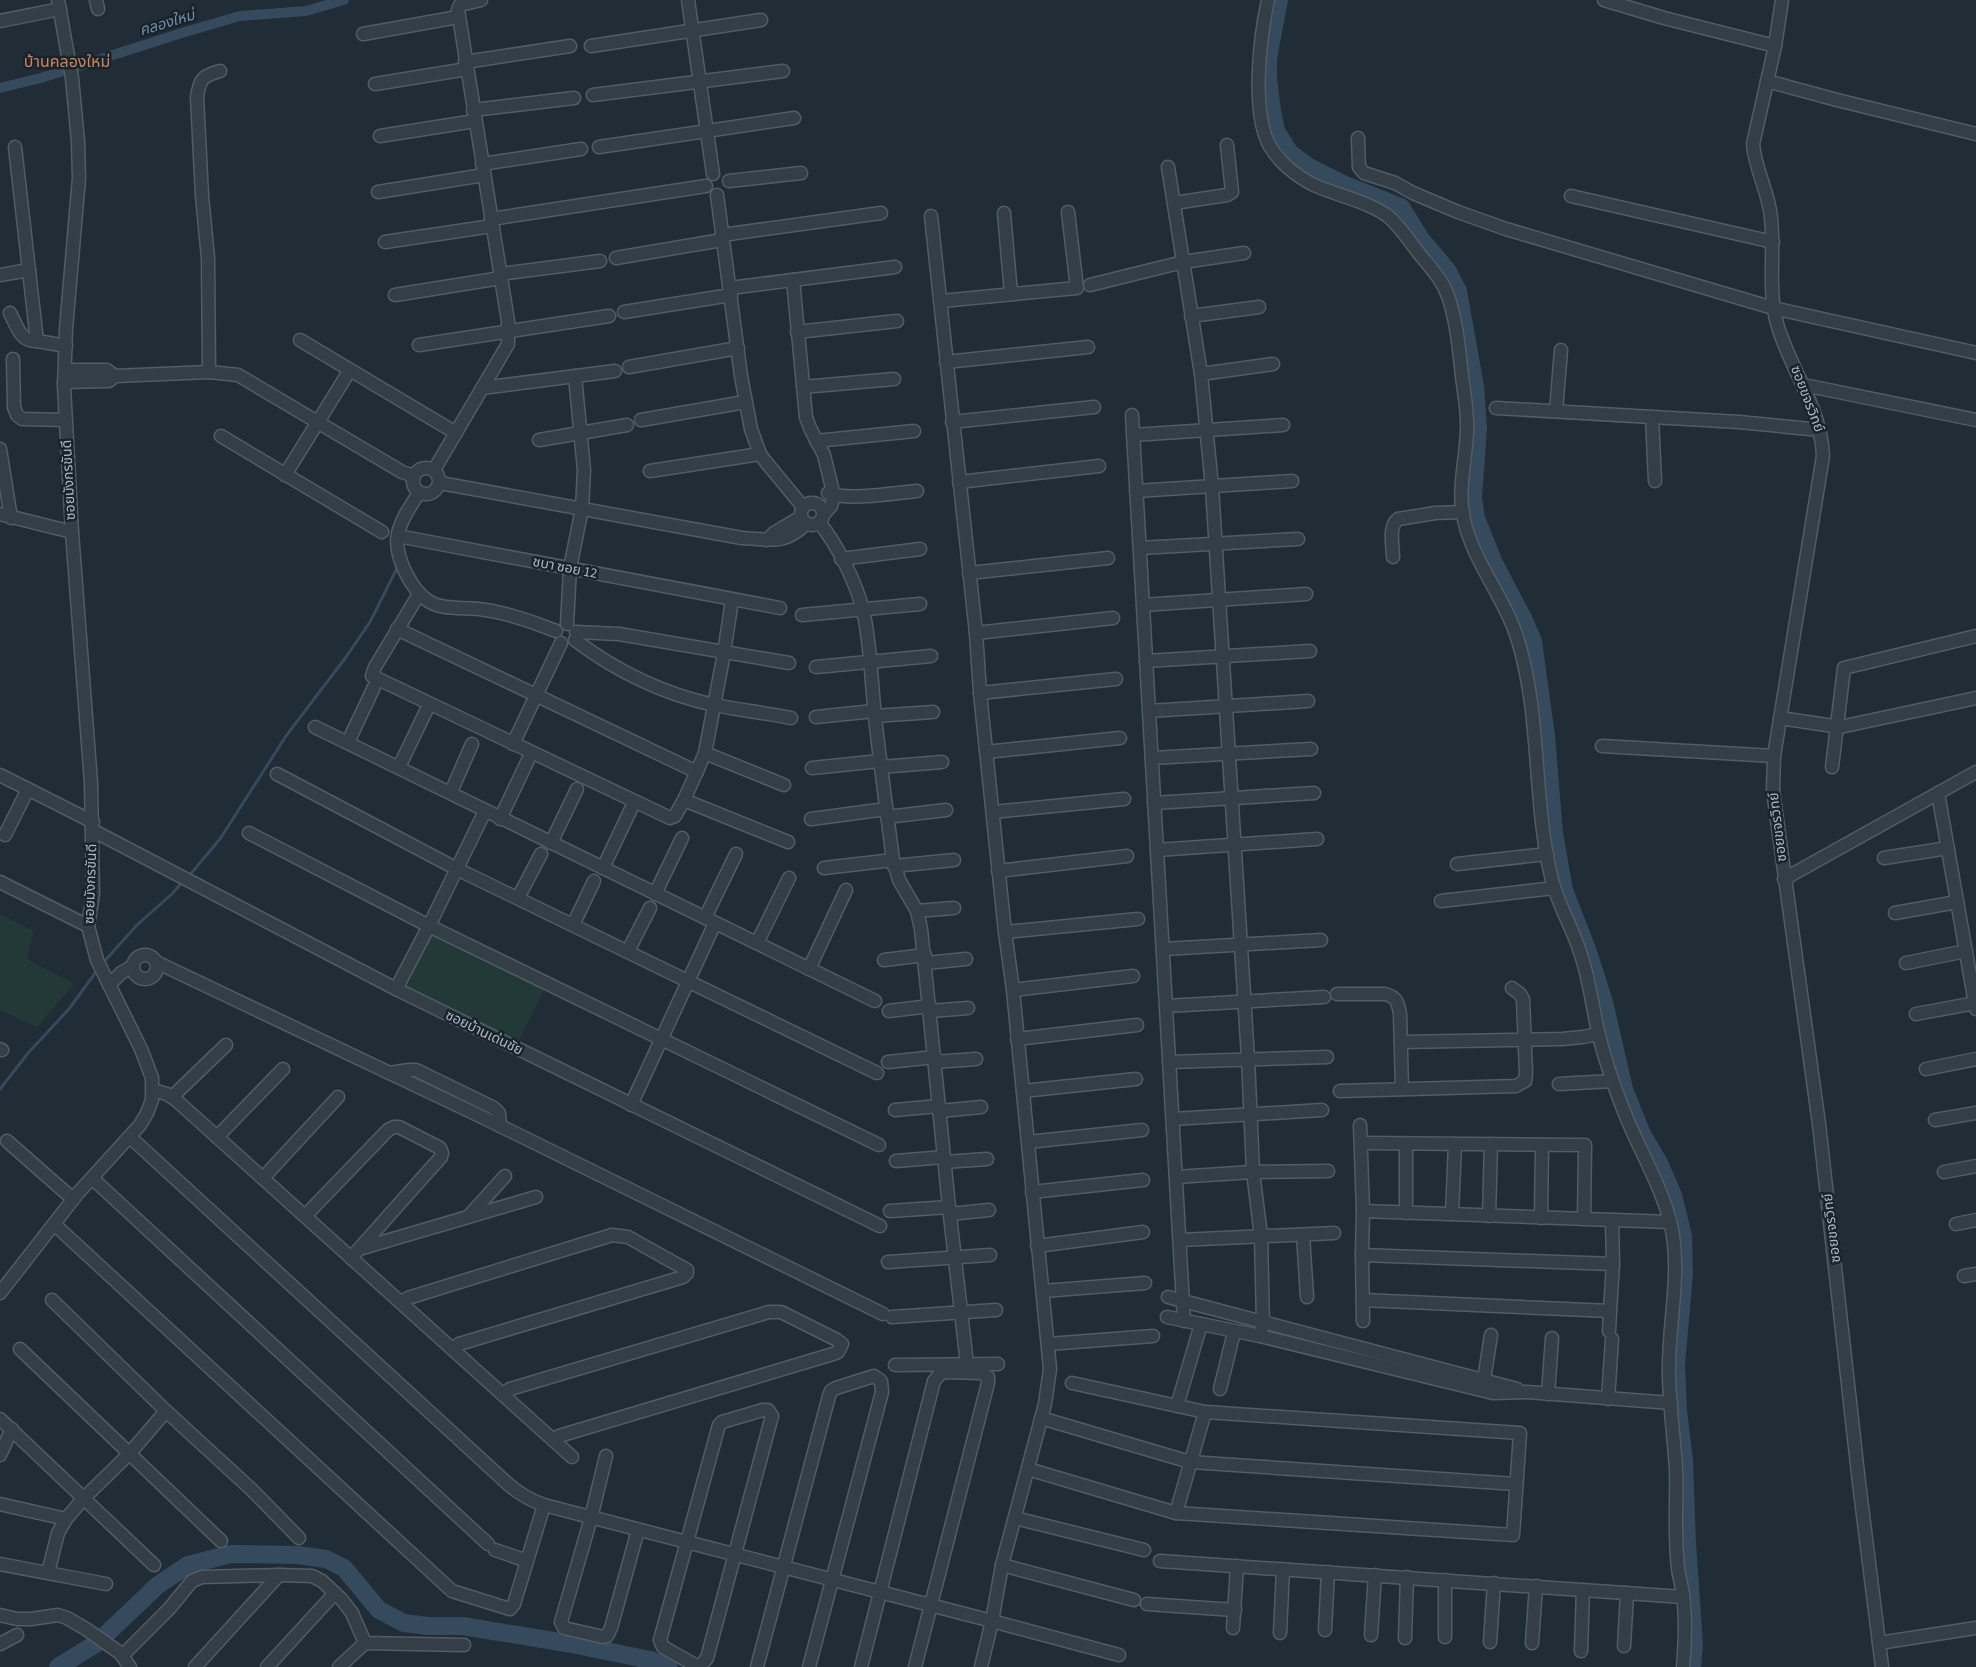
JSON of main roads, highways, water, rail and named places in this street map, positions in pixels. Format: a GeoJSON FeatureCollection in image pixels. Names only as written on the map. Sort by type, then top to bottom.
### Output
{"type":"FeatureCollection","features":[{"type":"Feature","properties":{"kind":"waterway","name":"คลองใหม่"},"geometry":{"type":"LineString","coordinates":[[0,88],[41,78],[240,16],[306,11],[344,0]]}},
{"type":"Feature","properties":{"kind":"waterway"},"geometry":{"type":"LineString","coordinates":[[1279,0],[1268,58],[1268,78],[1276,131],[1290,153],[1309,167],[1343,184],[1401,207],[1420,238],[1447,270],[1458,291],[1475,386],[1478,428],[1473,498],[1476,518],[1494,563],[1533,641],[1546,736],[1554,833],[1564,890],[1587,949],[1604,1002],[1624,1089],[1642,1134],[1659,1163],[1673,1195],[1683,1236],[1684,1274],[1676,1365],[1678,1410],[1684,1460],[1694,1645],[1692,1667]]}},
{"type":"Feature","properties":{"kind":"waterway"},"geometry":{"type":"LineString","coordinates":[[188,877],[220,839],[286,736],[370,622],[397,568]]}},
{"type":"Feature","properties":{"kind":"waterway"},"geometry":{"type":"LineString","coordinates":[[102,964],[137,925],[173,893],[183,881]]}},
{"type":"Feature","properties":{"kind":"waterway"},"geometry":{"type":"LineString","coordinates":[[0,1089],[29,1052],[69,1009],[98,969]]}},
{"type":"Feature","properties":{"kind":"waterway"},"geometry":{"type":"LineString","coordinates":[[58,1667],[97,1643],[158,1585],[188,1565],[231,1554],[298,1555],[326,1559],[344,1568],[379,1610],[404,1623],[428,1626],[463,1626],[572,1644],[650,1660],[669,1667]]}},
{"type":"Feature","properties":{"kind":"district","name":"บ้านคลองใหม่"},"geometry":{"type":"Point","coordinates":[67,62]}}]}
